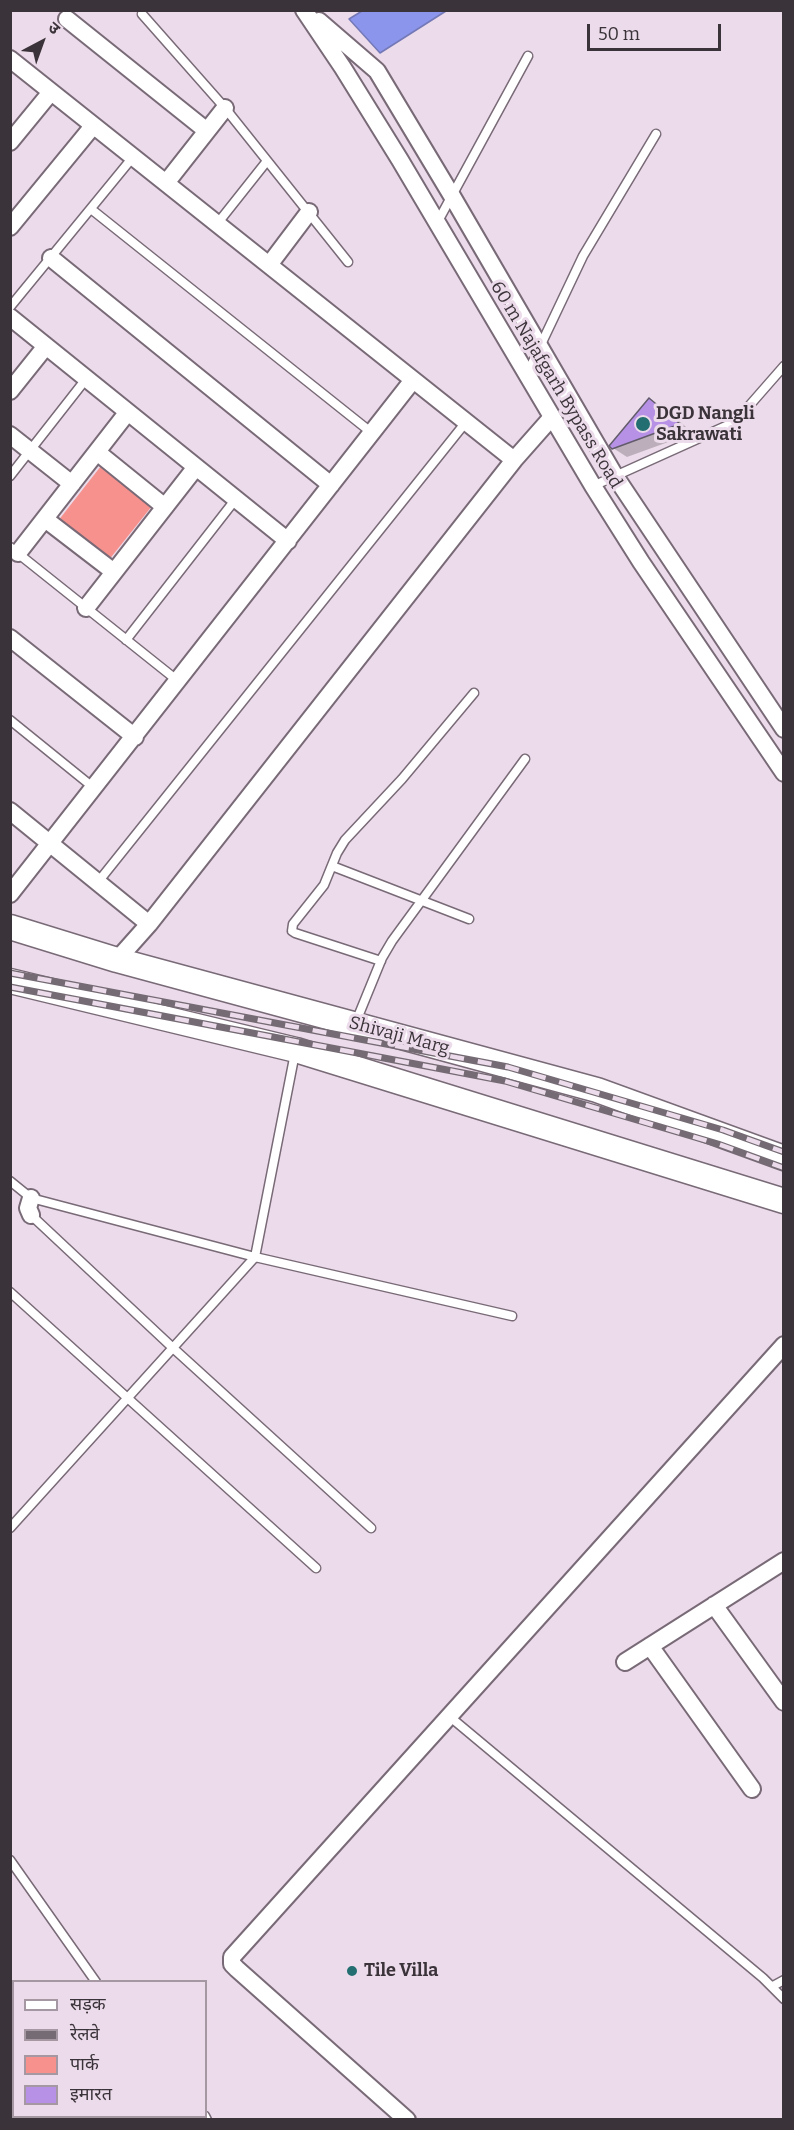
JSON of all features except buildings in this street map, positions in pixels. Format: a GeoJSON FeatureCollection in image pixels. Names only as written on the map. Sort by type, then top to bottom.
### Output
{"type":"FeatureCollection","features":[{"type":"Feature","properties":{"kind":"main road","name":"Shivaji Marg"},"geometry":{"type":"LineString","coordinates":[[10,927],[117,960],[597,1090],[783,1158]]}},
{"type":"Feature","properties":{"kind":"main road"},"geometry":{"type":"LineString","coordinates":[[10,981],[296,1050],[783,1201]]}},
{"type":"Feature","properties":{"kind":"street","name":"60 m Najafgarh Bypass Road"},"geometry":{"type":"LineString","coordinates":[[306,10],[377,72],[615,476],[783,729]]}},
{"type":"Feature","properties":{"kind":"street","name":"60 m Najafgarh Bypass Road"},"geometry":{"type":"LineString","coordinates":[[306,10],[344,68],[593,486],[641,562],[783,773]]}},
{"type":"Feature","properties":{"kind":"street"},"geometry":{"type":"LineString","coordinates":[[67,19],[207,131]]}},
{"type":"Feature","properties":{"kind":"street"},"geometry":{"type":"LineString","coordinates":[[10,59],[514,460]]}},
{"type":"Feature","properties":{"kind":"street"},"geometry":{"type":"LineString","coordinates":[[11,141],[51,92]]}},
{"type":"Feature","properties":{"kind":"street"},"geometry":{"type":"LineString","coordinates":[[166,183],[225,108]]}},
{"type":"Feature","properties":{"kind":"street"},"geometry":{"type":"LineString","coordinates":[[10,227],[93,126]]}},
{"type":"Feature","properties":{"kind":"street"},"geometry":{"type":"LineString","coordinates":[[269,265],[309,212]]}},
{"type":"Feature","properties":{"kind":"street"},"geometry":{"type":"LineString","coordinates":[[51,258],[331,485]]}},
{"type":"Feature","properties":{"kind":"street"},"geometry":{"type":"LineString","coordinates":[[10,317],[288,541]]}},
{"type":"Feature","properties":{"kind":"street"},"geometry":{"type":"LineString","coordinates":[[10,391],[46,346]]}},
{"type":"Feature","properties":{"kind":"street"},"geometry":{"type":"LineString","coordinates":[[10,894],[413,380]]}},
{"type":"Feature","properties":{"kind":"street"},"geometry":{"type":"LineString","coordinates":[[14,550],[45,519],[127,413]]}},
{"type":"Feature","properties":{"kind":"street"},"geometry":{"type":"LineString","coordinates":[[117,960],[149,924],[514,460],[552,417]]}},
{"type":"Feature","properties":{"kind":"street"},"geometry":{"type":"LineString","coordinates":[[10,435],[72,484]]}},
{"type":"Feature","properties":{"kind":"street"},"geometry":{"type":"LineString","coordinates":[[97,452],[165,507]]}},
{"type":"Feature","properties":{"kind":"street"},"geometry":{"type":"LineString","coordinates":[[86,608],[196,467]]}},
{"type":"Feature","properties":{"kind":"street"},"geometry":{"type":"LineString","coordinates":[[45,519],[114,572]]}},
{"type":"Feature","properties":{"kind":"street"},"geometry":{"type":"LineString","coordinates":[[10,638],[135,736]]}},
{"type":"Feature","properties":{"kind":"street"},"geometry":{"type":"LineString","coordinates":[[10,811],[149,924]]}},
{"type":"Feature","properties":{"kind":"street"},"geometry":{"type":"LineString","coordinates":[[406,2120],[237,1969],[232,1964],[232,1957],[783,1345]]}},
{"type":"Feature","properties":{"kind":"street"},"geometry":{"type":"LineString","coordinates":[[625,1662],[714,1605],[780,1570]]}},
{"type":"Feature","properties":{"kind":"street"},"geometry":{"type":"LineString","coordinates":[[714,1605],[783,1702]]}},
{"type":"Feature","properties":{"kind":"street"},"geometry":{"type":"LineString","coordinates":[[650,1646],[752,1789]]}},
{"type":"Feature","properties":{"kind":"lane"},"geometry":{"type":"LineString","coordinates":[[142,14],[225,108],[348,262]]}},
{"type":"Feature","properties":{"kind":"lane"},"geometry":{"type":"LineString","coordinates":[[437,223],[528,56]]}},
{"type":"Feature","properties":{"kind":"lane"},"geometry":{"type":"LineString","coordinates":[[527,374],[583,256],[656,134]]}},
{"type":"Feature","properties":{"kind":"lane"},"geometry":{"type":"LineString","coordinates":[[10,307],[133,157]]}},
{"type":"Feature","properties":{"kind":"lane"},"geometry":{"type":"LineString","coordinates":[[217,224],[267,161]]}},
{"type":"Feature","properties":{"kind":"lane"},"geometry":{"type":"LineString","coordinates":[[91,209],[372,433]]}},
{"type":"Feature","properties":{"kind":"lane"},"geometry":{"type":"LineString","coordinates":[[593,486],[735,422],[783,366]]}},
{"type":"Feature","properties":{"kind":"lane"},"geometry":{"type":"LineString","coordinates":[[10,476],[87,379]]}},
{"type":"Feature","properties":{"kind":"lane"},"geometry":{"type":"LineString","coordinates":[[98,882],[466,422]]}},
{"type":"Feature","properties":{"kind":"lane"},"geometry":{"type":"LineString","coordinates":[[126,640],[235,500]]}},
{"type":"Feature","properties":{"kind":"lane"},"geometry":{"type":"LineString","coordinates":[[14,550],[178,681]]}},
{"type":"Feature","properties":{"kind":"lane"},"geometry":{"type":"LineString","coordinates":[[381,961],[292,931],[292,924],[319,892],[345,840],[402,779],[474,693]]}},
{"type":"Feature","properties":{"kind":"lane"},"geometry":{"type":"LineString","coordinates":[[10,720],[94,788]]}},
{"type":"Feature","properties":{"kind":"lane"},"geometry":{"type":"LineString","coordinates":[[355,1024],[381,961],[392,941],[525,759]]}},
{"type":"Feature","properties":{"kind":"lane"},"geometry":{"type":"LineString","coordinates":[[332,866],[469,920]]}},
{"type":"Feature","properties":{"kind":"lane"},"geometry":{"type":"LineString","coordinates":[[10,1528],[255,1257],[296,1050]]}},
{"type":"Feature","properties":{"kind":"lane"},"geometry":{"type":"LineString","coordinates":[[10,1181],[31,1207],[173,1348],[371,1528]]}},
{"type":"Feature","properties":{"kind":"lane"},"geometry":{"type":"LineString","coordinates":[[31,1207],[512,1316]]}},
{"type":"Feature","properties":{"kind":"lane"},"geometry":{"type":"LineString","coordinates":[[10,1292],[316,1568]]}},
{"type":"Feature","properties":{"kind":"lane"},"geometry":{"type":"LineString","coordinates":[[449,1716],[773,1986],[783,1999]]}},
{"type":"Feature","properties":{"kind":"lane"},"geometry":{"type":"LineString","coordinates":[[10,1860],[95,1980]]}},
{"type":"Feature","properties":{"kind":"lane"},"geometry":{"type":"LineString","coordinates":[[773,1986],[783,1980]]}},
{"type":"Feature","properties":{"kind":"green space"},"geometry":{"type":"Polygon","coordinates":[[[101,466],[152,506],[108,561],[58,521],[101,466]]]}},
{"type":"Feature","properties":{"kind":"water"},"geometry":{"type":"Polygon","coordinates":[[[362,11],[446,11],[380,53],[349,19],[362,11]]]}},
{"type":"Feature","properties":{"kind":"railway"},"geometry":{"type":"LineString","coordinates":[[10,973],[508,1067],[723,1130],[784,1152]]}},
{"type":"Feature","properties":{"kind":"railway"},"geometry":{"type":"LineString","coordinates":[[10,987],[505,1081],[718,1144],[784,1168]]}},
{"type":"Feature","properties":{"kind":"place","name":"DGD Nangli Sakrawati"},"geometry":{"type":"Point","coordinates":[643,424]}},
{"type":"Feature","properties":{"kind":"place","name":"Tile Villa"},"geometry":{"type":"Point","coordinates":[352,1971]}}]}
